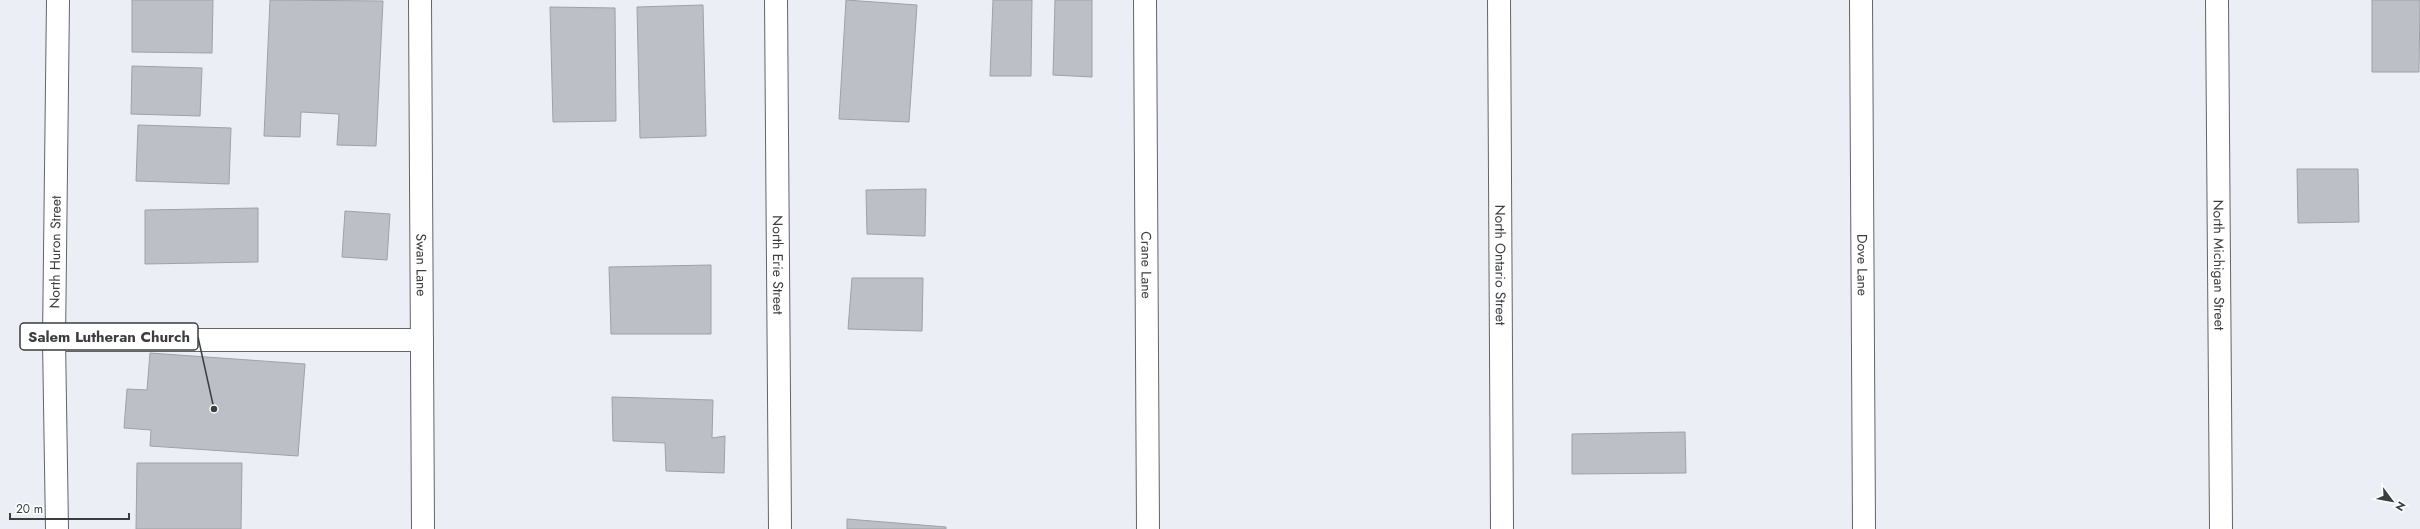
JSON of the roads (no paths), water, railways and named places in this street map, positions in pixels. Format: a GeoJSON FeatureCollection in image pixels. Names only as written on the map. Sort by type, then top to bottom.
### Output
{"type":"FeatureCollection","features":[{"type":"Feature","properties":{"kind":"street","name":"North Huron Street"},"geometry":{"type":"LineString","coordinates":[[57,529],[54,340],[58,0]]}},
{"type":"Feature","properties":{"kind":"street","name":"Swan Lane"},"geometry":{"type":"LineString","coordinates":[[420,0],[423,529]]}},
{"type":"Feature","properties":{"kind":"street","name":"North Erie Street"},"geometry":{"type":"LineString","coordinates":[[776,0],[780,529]]}},
{"type":"Feature","properties":{"kind":"street","name":"Crane Lane"},"geometry":{"type":"LineString","coordinates":[[1145,0],[1148,529]]}},
{"type":"Feature","properties":{"kind":"street","name":"North Ontario Street"},"geometry":{"type":"LineString","coordinates":[[1499,0],[1502,529]]}},
{"type":"Feature","properties":{"kind":"street","name":"Dove Lane"},"geometry":{"type":"LineString","coordinates":[[1861,0],[1864,529]]}},
{"type":"Feature","properties":{"kind":"street","name":"North Michigan Street"},"geometry":{"type":"LineString","coordinates":[[2217,0],[2221,529]]}},
{"type":"Feature","properties":{"kind":"street"},"geometry":{"type":"LineString","coordinates":[[54,340],[422,340]]}},
{"type":"Feature","properties":{"kind":"place","name":"Salem Lutheran Church"},"geometry":{"type":"Point","coordinates":[214,409]}}]}
